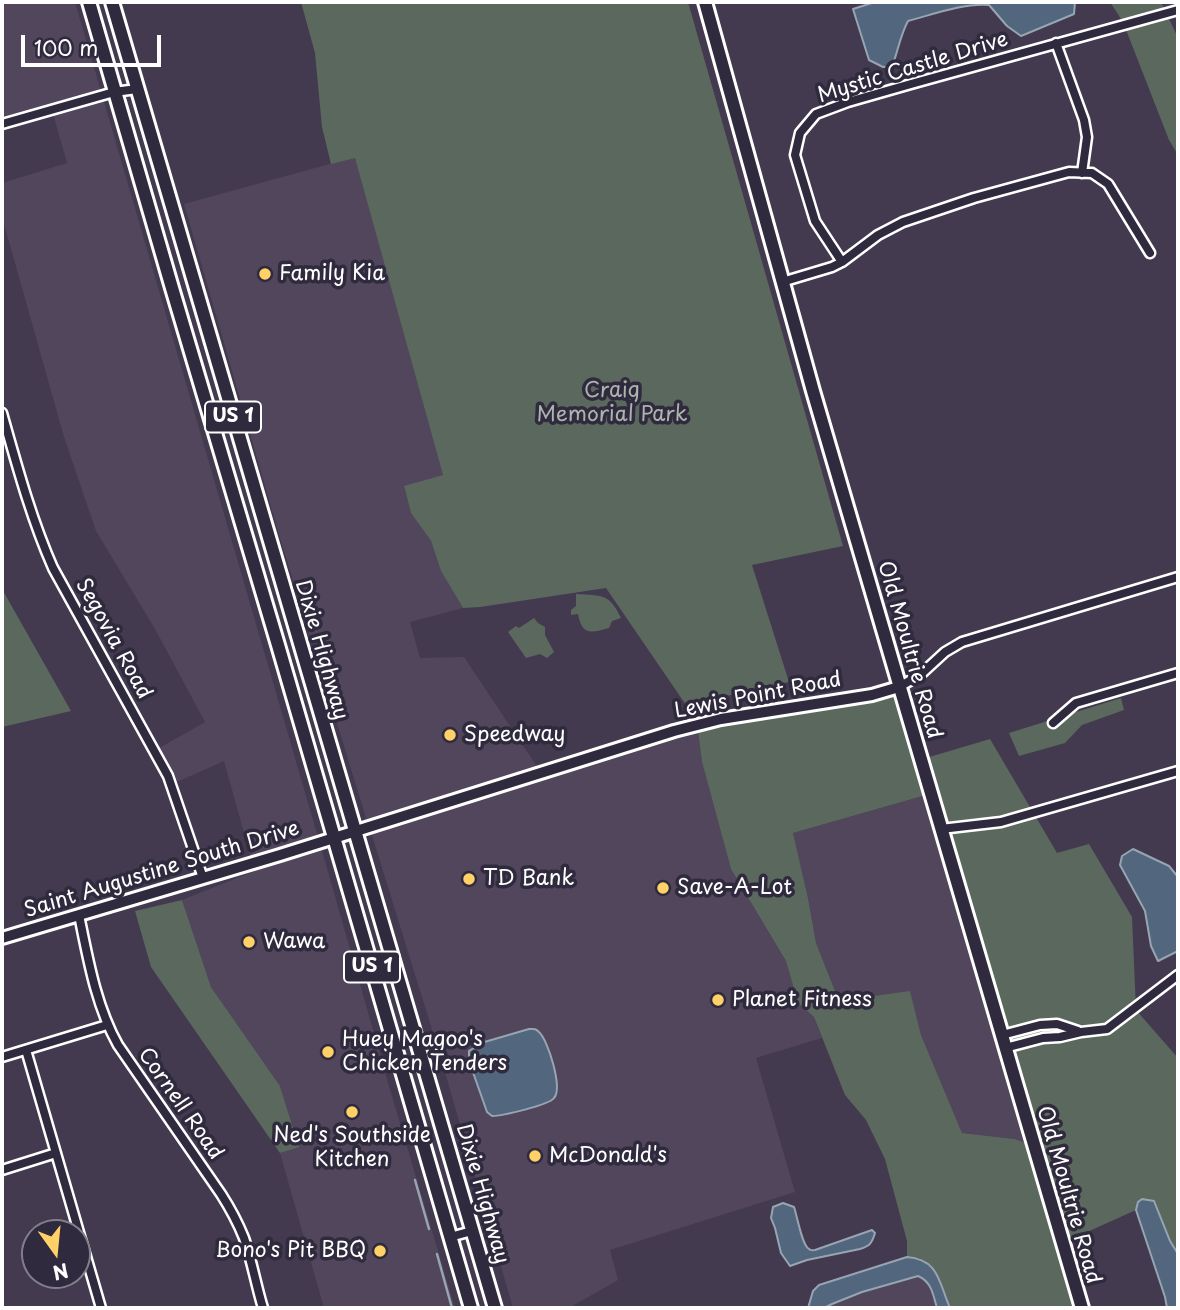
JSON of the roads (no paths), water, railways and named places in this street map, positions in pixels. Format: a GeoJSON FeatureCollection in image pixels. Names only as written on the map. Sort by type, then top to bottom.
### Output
{"type":"FeatureCollection","features":[{"type":"Feature","properties":{"kind":"main road","name":"US 1"},"geometry":{"type":"LineString","coordinates":[[89,2],[219,447]]}},
{"type":"Feature","properties":{"kind":"main road","name":"Dixie Highway"},"geometry":{"type":"LineString","coordinates":[[112,2],[495,1308]]}},
{"type":"Feature","properties":{"kind":"main road","name":"Old Moultrie Road"},"geometry":{"type":"LineString","coordinates":[[705,2],[782,282],[1082,1308]]}},
{"type":"Feature","properties":{"kind":"main road"},"geometry":{"type":"LineString","coordinates":[[219,447],[240,441]]}},
{"type":"Feature","properties":{"kind":"main road","name":"Dixie Highway"},"geometry":{"type":"LineString","coordinates":[[219,447],[471,1308]]}},
{"type":"Feature","properties":{"kind":"street","name":"Mystic Castle Drive"},"geometry":{"type":"LineString","coordinates":[[842,262],[815,221],[795,155],[800,134],[816,114],[1178,10]]}},
{"type":"Feature","properties":{"kind":"street"},"geometry":{"type":"LineString","coordinates":[[1056,43],[1084,120],[1087,137],[1082,173]]}},
{"type":"Feature","properties":{"kind":"street"},"geometry":{"type":"LineString","coordinates":[[2,124],[114,92],[137,89]]}},
{"type":"Feature","properties":{"kind":"street"},"geometry":{"type":"LineString","coordinates":[[782,282],[832,267],[878,235],[903,222],[974,198],[1069,172],[1092,173],[1108,184],[1150,253]]}},
{"type":"Feature","properties":{"kind":"street","name":"Segovia Road"},"geometry":{"type":"LineString","coordinates":[[2,413],[30,510],[53,568],[168,776],[203,878]]}},
{"type":"Feature","properties":{"kind":"street","name":"Lewis Point Road"},"geometry":{"type":"LineString","coordinates":[[334,838],[674,731],[721,719],[872,695],[899,687],[920,676],[944,652],[962,642],[1178,577]]}},
{"type":"Feature","properties":{"kind":"street"},"geometry":{"type":"LineString","coordinates":[[1053,723],[1076,704],[1178,673]]}},
{"type":"Feature","properties":{"kind":"street"},"geometry":{"type":"LineString","coordinates":[[941,829],[1001,822],[1178,771]]}},
{"type":"Feature","properties":{"kind":"street","name":"Saint Augustine South Drive"},"geometry":{"type":"LineString","coordinates":[[2,938],[334,838]]}},
{"type":"Feature","properties":{"kind":"street","name":"Cornell Road"},"geometry":{"type":"LineString","coordinates":[[79,915],[107,1025],[233,1214],[251,1259],[263,1308]]}},
{"type":"Feature","properties":{"kind":"street"},"geometry":{"type":"LineString","coordinates":[[1005,1048],[1043,1038],[1107,1029],[1178,975]]}},
{"type":"Feature","properties":{"kind":"street"},"geometry":{"type":"LineString","coordinates":[[1002,1035],[1049,1024],[1081,1032]]}},
{"type":"Feature","properties":{"kind":"street"},"geometry":{"type":"LineString","coordinates":[[2,1056],[107,1025]]}},
{"type":"Feature","properties":{"kind":"street"},"geometry":{"type":"LineString","coordinates":[[26,1050],[102,1308]]}},
{"type":"Feature","properties":{"kind":"street"},"geometry":{"type":"LineString","coordinates":[[2,1170],[56,1153]]}},
{"type":"Feature","properties":{"kind":"street"},"geometry":{"type":"LineString","coordinates":[[450,1237],[472,1231]]}},
{"type":"Feature","properties":{"kind":"water"},"geometry":{"type":"Polygon","coordinates":[[[875,2],[1075,2],[1074,14],[1021,36],[1007,26],[989,5],[959,7],[908,21],[892,67],[883,67],[869,60],[853,9],[875,2]]]}},
{"type":"Feature","properties":{"kind":"water"},"geometry":{"type":"Polygon","coordinates":[[[1133,849],[1169,866],[1178,877],[1178,951],[1158,961],[1151,946],[1145,911],[1120,865],[1122,856],[1133,849]]]}},
{"type":"Feature","properties":{"kind":"water"},"geometry":{"type":"Polygon","coordinates":[[[529,1029],[538,1031],[546,1044],[556,1075],[554,1098],[544,1104],[492,1116],[487,1112],[469,1061],[469,1051],[481,1043],[529,1029]]]}},
{"type":"Feature","properties":{"kind":"water"},"geometry":{"type":"Polygon","coordinates":[[[1142,1199],[1154,1201],[1178,1254],[1178,1308],[1167,1308],[1136,1210],[1142,1199]]]}},
{"type":"Feature","properties":{"kind":"water"},"geometry":{"type":"Polygon","coordinates":[[[783,1203],[794,1207],[804,1242],[810,1250],[872,1230],[874,1236],[870,1244],[863,1248],[790,1266],[781,1253],[771,1218],[773,1207],[783,1203]]]}},
{"type":"Feature","properties":{"kind":"water"},"geometry":{"type":"Polygon","coordinates":[[[907,1257],[926,1262],[932,1267],[950,1308],[937,1308],[929,1285],[918,1276],[862,1292],[824,1308],[808,1308],[813,1291],[819,1285],[907,1257]]]}},
{"type":"Feature","properties":{"kind":"waterway"},"geometry":{"type":"LineString","coordinates":[[415,1180],[429,1229]]}},
{"type":"Feature","properties":{"kind":"waterway"},"geometry":{"type":"LineString","coordinates":[[437,1254],[452,1308]]}},
{"type":"Feature","properties":{"kind":"place","name":"Family Kia"},"geometry":{"type":"Point","coordinates":[265,274]}},
{"type":"Feature","properties":{"kind":"place","name":"Speedway"},"geometry":{"type":"Point","coordinates":[450,735]}},
{"type":"Feature","properties":{"kind":"place","name":"TD Bank"},"geometry":{"type":"Point","coordinates":[469,879]}},
{"type":"Feature","properties":{"kind":"place","name":"Save-A-Lot"},"geometry":{"type":"Point","coordinates":[663,888]}},
{"type":"Feature","properties":{"kind":"place","name":"Wawa"},"geometry":{"type":"Point","coordinates":[249,942]}},
{"type":"Feature","properties":{"kind":"place","name":"Planet Fitness"},"geometry":{"type":"Point","coordinates":[718,1000]}},
{"type":"Feature","properties":{"kind":"place","name":"Huey Magoo's Chicken Tenders"},"geometry":{"type":"Point","coordinates":[328,1052]}},
{"type":"Feature","properties":{"kind":"place","name":"Ned's Southside Kitchen"},"geometry":{"type":"Point","coordinates":[352,1112]}},
{"type":"Feature","properties":{"kind":"place","name":"McDonald's"},"geometry":{"type":"Point","coordinates":[535,1156]}},
{"type":"Feature","properties":{"kind":"place","name":"Bono's Pit BBQ"},"geometry":{"type":"Point","coordinates":[380,1251]}},
{"type":"Feature","properties":{"kind":"park label","name":"Craig Memorial Park"},"geometry":{"type":"Point","coordinates":[612,403]}}]}
